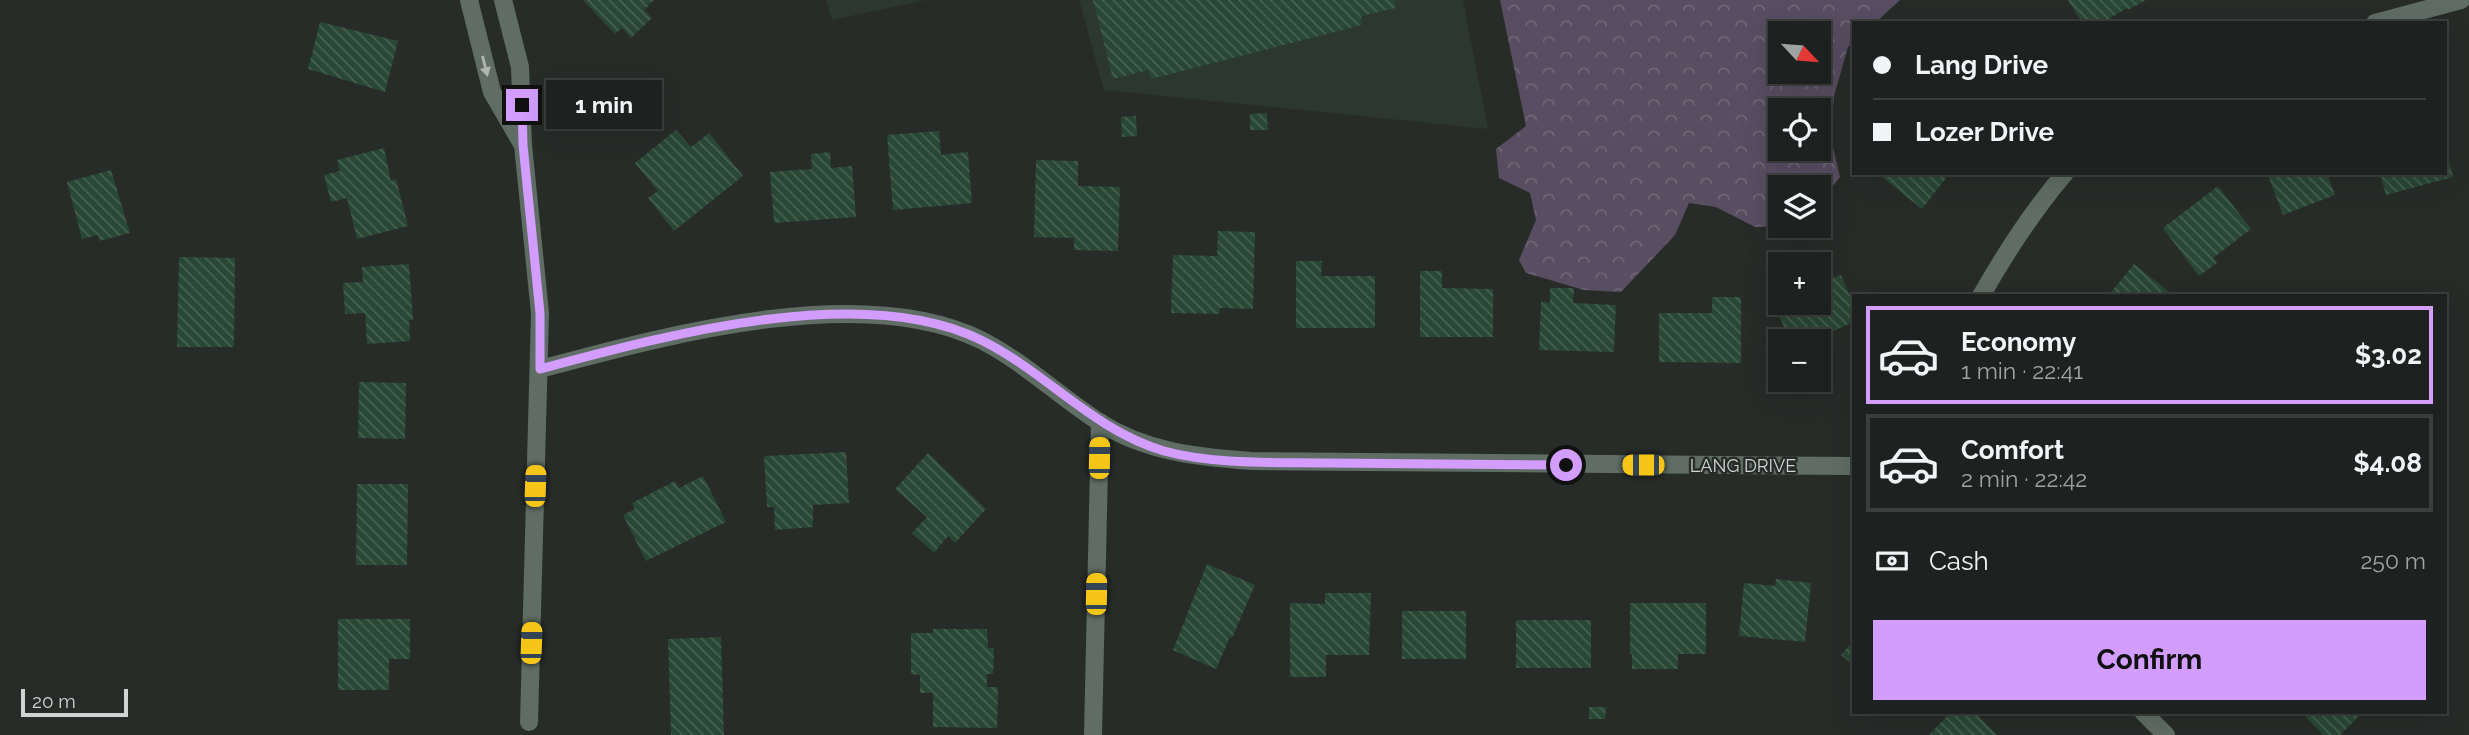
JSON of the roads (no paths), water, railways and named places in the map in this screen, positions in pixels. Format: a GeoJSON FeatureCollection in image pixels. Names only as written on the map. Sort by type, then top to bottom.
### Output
{"type":"FeatureCollection","features":[{"type":"Feature","properties":{"kind":"street"},"geometry":{"type":"LineString","coordinates":[[469,0],[492,92],[523,145]]}},
{"type":"Feature","properties":{"kind":"street"},"geometry":{"type":"LineString","coordinates":[[503,0],[520,67],[523,145],[540,313],[528,722]]}},
{"type":"Feature","properties":{"kind":"street"},"geometry":{"type":"LineString","coordinates":[[2382,21],[2461,0]]}},
{"type":"Feature","properties":{"kind":"street"},"geometry":{"type":"LineString","coordinates":[[1983,294],[2008,248],[2034,209],[2063,175]]}},
{"type":"Feature","properties":{"kind":"street","name":"LANG DRIVE"},"geometry":{"type":"LineString","coordinates":[[540,369],[618,348],[758,321],[851,313],[895,316],[934,323],[979,340],[1032,372],[1100,422],[1132,440],[1165,451],[1193,456],[1251,461],[1514,465],[1852,466]]}},
{"type":"Feature","properties":{"kind":"street"},"geometry":{"type":"LineString","coordinates":[[1093,735],[1100,422]]}},
{"type":"Feature","properties":{"kind":"street"},"geometry":{"type":"LineString","coordinates":[[2145,714],[2166,735]]}}]}
